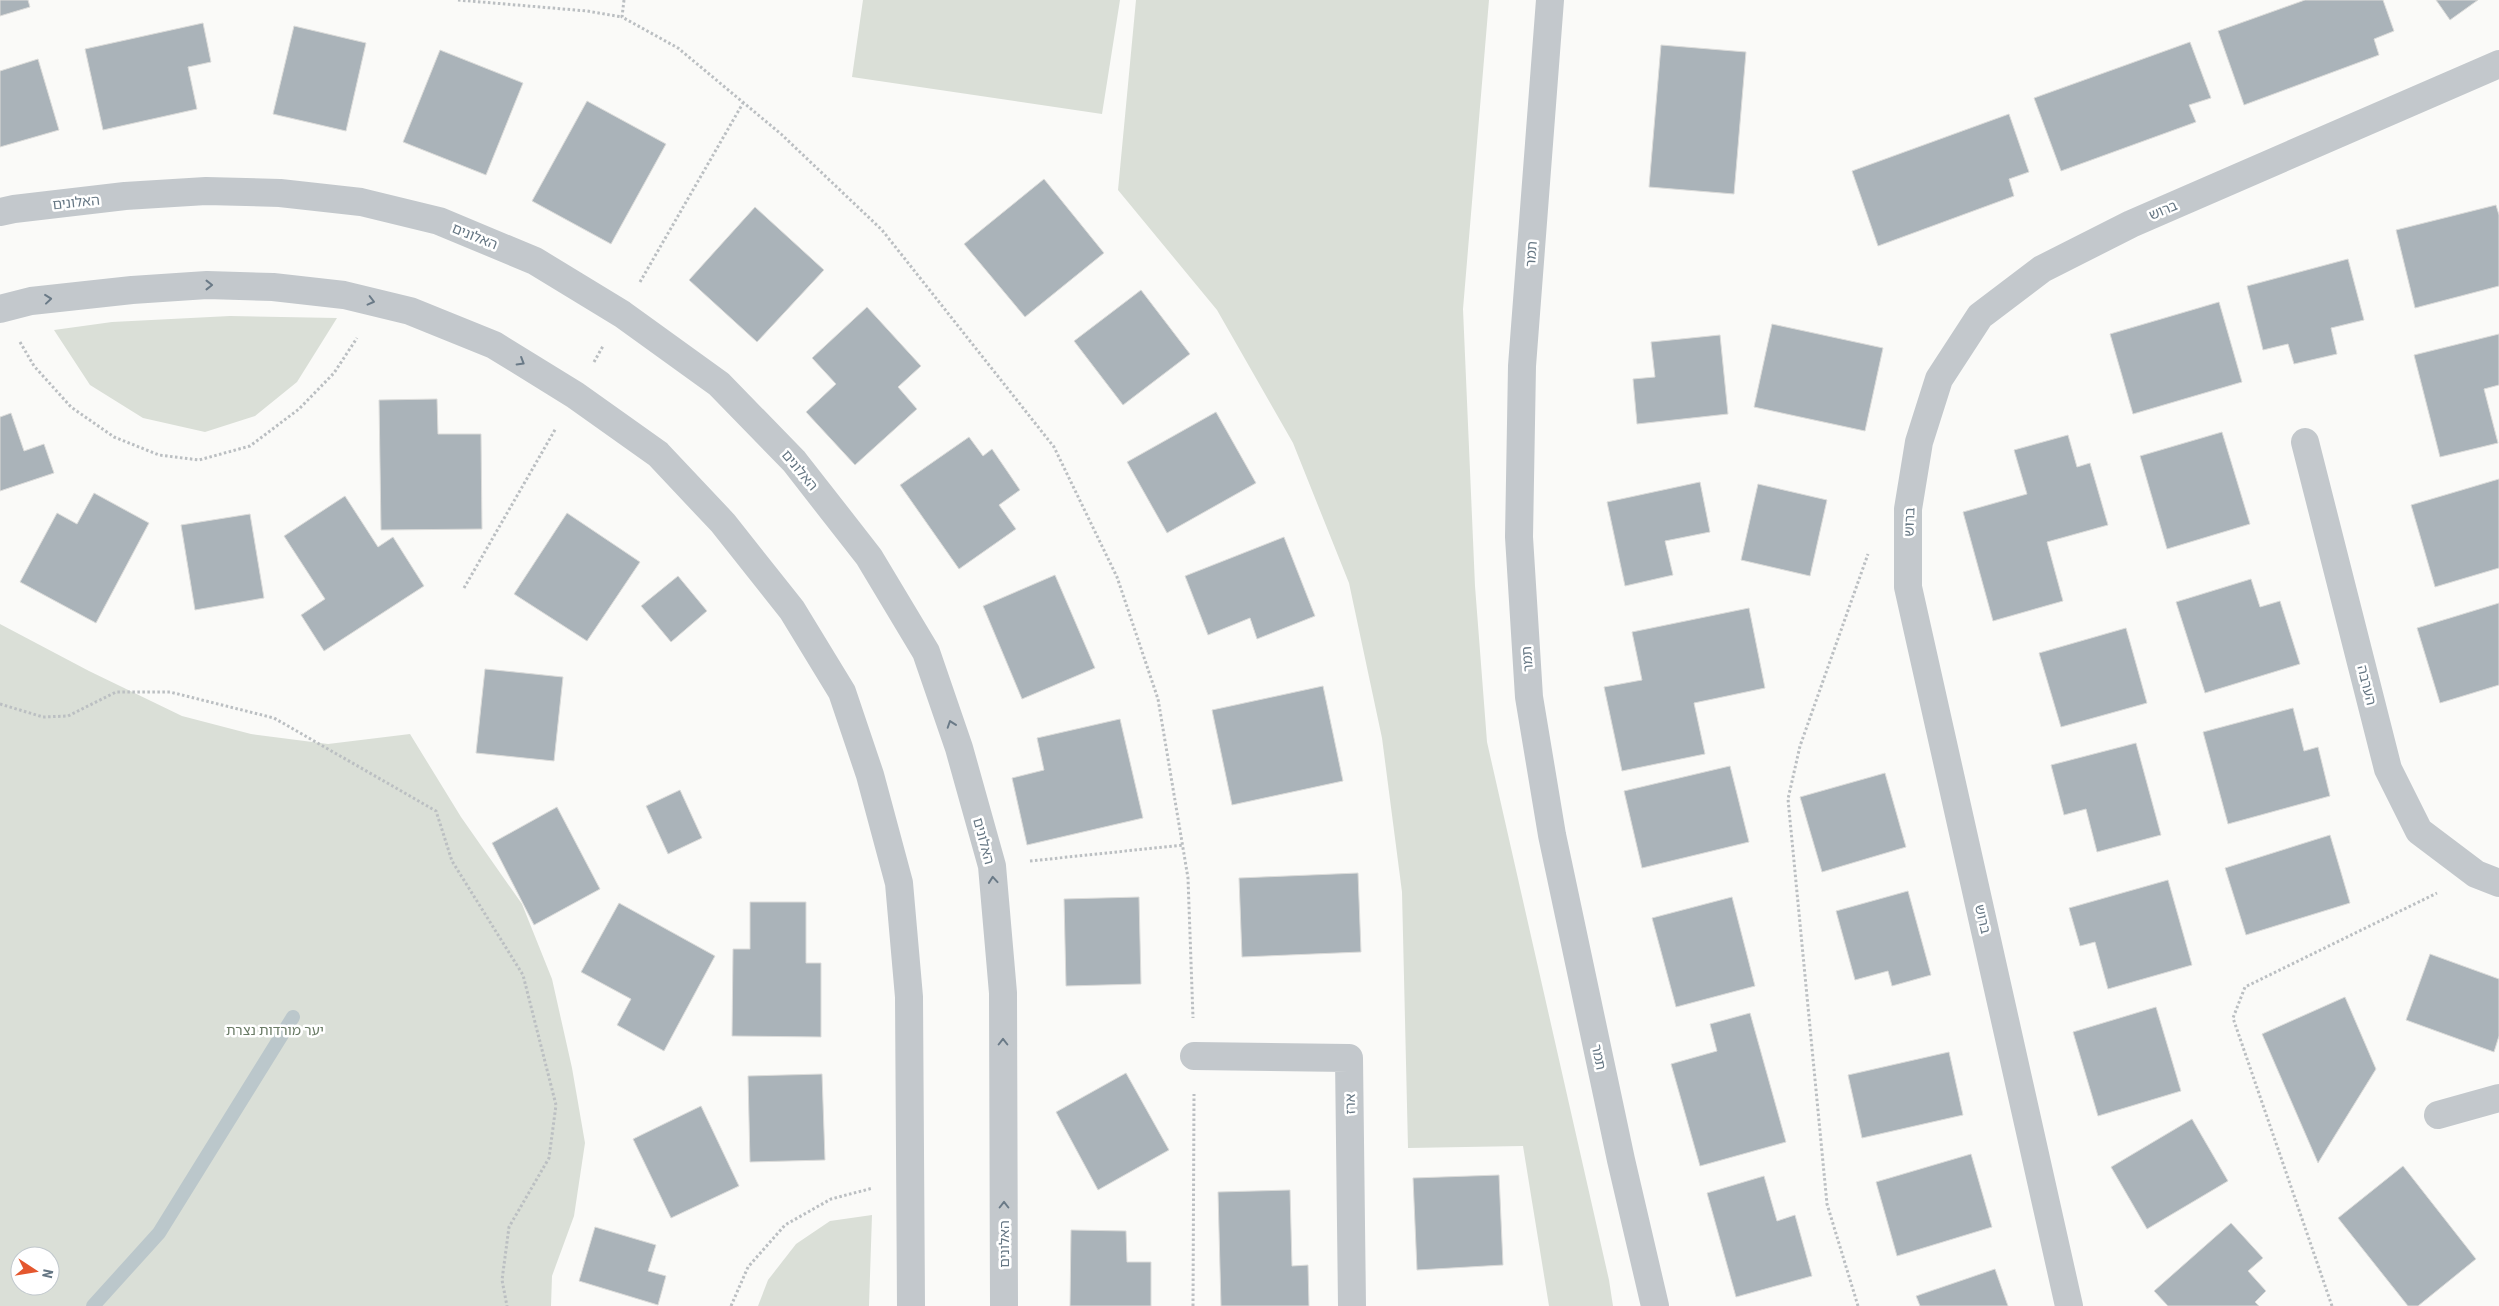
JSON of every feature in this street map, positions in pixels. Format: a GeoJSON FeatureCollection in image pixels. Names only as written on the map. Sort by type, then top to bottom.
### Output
{"type":"FeatureCollection","features":[{"type":"Feature","properties":{"kind":"street","name":"תמר"},"geometry":{"type":"LineString","coordinates":[[1550,0],[1522,366],[1519,537],[1529,697],[1552,835],[1621,1160],[1655,1306]]}},
{"type":"Feature","properties":{"kind":"street","name":"ברוש"},"geometry":{"type":"LineString","coordinates":[[2069,1306],[1908,587],[1908,509],[1919,442],[1939,379],[1980,316],[2042,269],[2131,224],[2499,64]]}},
{"type":"Feature","properties":{"kind":"street","name":"האלונים"},"geometry":{"type":"LineString","coordinates":[[0,212],[14,208],[125,196],[206,191],[280,193],[361,202],[439,221],[535,261],[622,314],[719,384],[794,461],[870,557],[926,652],[959,748],[992,866],[1003,992],[1004,1306]]}},
{"type":"Feature","properties":{"kind":"street"},"geometry":{"type":"LineString","coordinates":[[0,309],[40,300],[132,290],[207,285],[273,287],[344,295],[410,311],[494,345],[575,395],[650,449],[723,522],[792,610],[842,692],[870,775],[900,883],[910,997],[911,1306]]}},
{"type":"Feature","properties":{"kind":"street","name":"הערבה"},"geometry":{"type":"LineString","coordinates":[[2305,442],[2388,769],[2419,831],[2487,879]]}},
{"type":"Feature","properties":{"kind":"street","name":"ארז"},"geometry":{"type":"LineString","coordinates":[[1194,1056],[1349,1058],[1352,1306]]}},
{"type":"Feature","properties":{"kind":"street"},"geometry":{"type":"LineString","coordinates":[[2438,1115],[2499,1098]]}},
{"type":"Feature","properties":{"kind":"path"},"geometry":{"type":"LineString","coordinates":[[458,0],[587,11],[622,17],[678,48],[782,134],[882,230],[1054,447],[1117,577],[1158,699],[1183,845],[1188,878],[1194,1056],[1193,1306]]}},
{"type":"Feature","properties":{"kind":"path"},"geometry":{"type":"LineString","coordinates":[[622,17],[624,0]]}},
{"type":"Feature","properties":{"kind":"path"},"geometry":{"type":"LineString","coordinates":[[0,309],[34,366],[71,407],[114,437],[159,455],[199,460],[250,446],[299,408],[334,373],[357,338],[370,301]]}},
{"type":"Feature","properties":{"kind":"path"},"geometry":{"type":"LineString","coordinates":[[1858,1306],[1827,1204],[1791,850],[1788,799],[1800,746],[1869,552]]}},
{"type":"Feature","properties":{"kind":"path"},"geometry":{"type":"LineString","coordinates":[[0,704],[43,717],[68,716],[116,692],[170,692],[274,718],[436,811],[452,861],[522,975],[556,1105],[549,1158],[509,1227],[502,1280],[507,1306]]}},
{"type":"Feature","properties":{"kind":"path"},"geometry":{"type":"LineString","coordinates":[[992,866],[1183,845]]}},
{"type":"Feature","properties":{"kind":"path"},"geometry":{"type":"LineString","coordinates":[[2332,1306],[2233,1018],[2245,987],[2487,879]]}},
{"type":"Feature","properties":{"kind":"path"},"geometry":{"type":"LineString","coordinates":[[731,1306],[748,1267],[786,1225],[831,1199],[910,1180]]}},
{"type":"Feature","properties":{"kind":"green space"},"geometry":{"type":"Polygon","coordinates":[[[863,0],[1120,0],[1102,114],[852,77],[863,0]]]}},
{"type":"Feature","properties":{"kind":"green space"},"geometry":{"type":"Polygon","coordinates":[[[1136,0],[1489,0],[1463,309],[1475,586],[1487,742],[1609,1280],[1613,1306],[1549,1306],[1523,1146],[1408,1148],[1402,892],[1382,738],[1349,583],[1293,443],[1217,310],[1118,190],[1136,0]]]}},
{"type":"Feature","properties":{"kind":"green space"},"geometry":{"type":"Polygon","coordinates":[[[230,316],[337,318],[297,382],[255,416],[205,432],[143,418],[90,385],[54,330],[112,322],[230,316]]]}},
{"type":"Feature","properties":{"kind":"green space","name":"יער מורדות נצרת"},"geometry":{"type":"Polygon","coordinates":[[[0,624],[89,671],[182,716],[251,734],[328,744],[410,734],[461,817],[522,904],[552,979],[572,1068],[585,1143],[574,1216],[552,1276],[551,1306],[0,1306],[0,624]]]}},
{"type":"Feature","properties":{"kind":"green space"},"geometry":{"type":"Polygon","coordinates":[[[872,1215],[869,1306],[758,1306],[768,1280],[796,1244],[830,1221],[872,1215]]]}},
{"type":"Feature","properties":{"kind":"building"},"geometry":{"type":"Polygon","coordinates":[[[0,0],[28,0],[30,7],[0,16],[0,0]]]}},
{"type":"Feature","properties":{"kind":"building"},"geometry":{"type":"Polygon","coordinates":[[[2305,0],[2383,0],[2394,31],[2374,39],[2379,55],[2244,105],[2218,31],[2305,0]]]}},
{"type":"Feature","properties":{"kind":"building"},"geometry":{"type":"Polygon","coordinates":[[[2436,0],[2478,0],[2450,20],[2436,0]]]}},
{"type":"Feature","properties":{"kind":"building"},"geometry":{"type":"Polygon","coordinates":[[[203,23],[211,62],[188,67],[197,109],[103,130],[85,49],[203,23]]]}},
{"type":"Feature","properties":{"kind":"building"},"geometry":{"type":"Polygon","coordinates":[[[294,26],[366,43],[346,131],[273,114],[294,26]]]}},
{"type":"Feature","properties":{"kind":"building"},"geometry":{"type":"Polygon","coordinates":[[[2190,42],[2211,98],[2189,105],[2196,122],[2061,171],[2034,98],[2190,42]]]}},
{"type":"Feature","properties":{"kind":"building"},"geometry":{"type":"Polygon","coordinates":[[[1661,45],[1746,52],[1734,194],[1649,187],[1661,45]]]}},
{"type":"Feature","properties":{"kind":"building"},"geometry":{"type":"Polygon","coordinates":[[[440,50],[523,83],[486,175],[403,142],[440,50]]]}},
{"type":"Feature","properties":{"kind":"building"},"geometry":{"type":"Polygon","coordinates":[[[38,59],[59,130],[0,147],[0,71],[38,59]]]}},
{"type":"Feature","properties":{"kind":"building"},"geometry":{"type":"Polygon","coordinates":[[[587,101],[666,144],[611,244],[532,201],[587,101]]]}},
{"type":"Feature","properties":{"kind":"building"},"geometry":{"type":"Polygon","coordinates":[[[2009,114],[2029,172],[2009,179],[2014,196],[1878,246],[1852,171],[2009,114]]]}},
{"type":"Feature","properties":{"kind":"building"},"geometry":{"type":"Polygon","coordinates":[[[1044,179],[1104,253],[1025,317],[964,244],[1044,179]]]}},
{"type":"Feature","properties":{"kind":"building"},"geometry":{"type":"Polygon","coordinates":[[[2496,205],[2499,215],[2499,286],[2415,308],[2396,230],[2496,205]]]}},
{"type":"Feature","properties":{"kind":"building"},"geometry":{"type":"Polygon","coordinates":[[[755,207],[824,270],[757,342],[689,280],[755,207]]]}},
{"type":"Feature","properties":{"kind":"building"},"geometry":{"type":"Polygon","coordinates":[[[2348,259],[2364,320],[2331,328],[2337,354],[2294,364],[2288,344],[2263,350],[2247,286],[2348,259]]]}},
{"type":"Feature","properties":{"kind":"building"},"geometry":{"type":"Polygon","coordinates":[[[1141,290],[1190,354],[1123,405],[1074,341],[1141,290]]]}},
{"type":"Feature","properties":{"kind":"building"},"geometry":{"type":"Polygon","coordinates":[[[2219,302],[2242,382],[2133,414],[2110,334],[2219,302]]]}},
{"type":"Feature","properties":{"kind":"building"},"geometry":{"type":"Polygon","coordinates":[[[867,307],[921,366],[898,387],[917,409],[855,465],[806,412],[836,384],[812,358],[867,307]]]}},
{"type":"Feature","properties":{"kind":"building"},"geometry":{"type":"Polygon","coordinates":[[[1772,324],[1883,348],[1865,431],[1754,407],[1772,324]]]}},
{"type":"Feature","properties":{"kind":"building"},"geometry":{"type":"Polygon","coordinates":[[[2499,334],[2499,385],[2484,389],[2498,443],[2440,457],[2414,355],[2499,334]]]}},
{"type":"Feature","properties":{"kind":"building"},"geometry":{"type":"Polygon","coordinates":[[[1720,335],[1728,414],[1637,424],[1633,379],[1655,377],[1651,342],[1720,335]]]}},
{"type":"Feature","properties":{"kind":"building"},"geometry":{"type":"Polygon","coordinates":[[[437,399],[438,434],[481,434],[482,529],[381,530],[379,400],[437,399]]]}},
{"type":"Feature","properties":{"kind":"building"},"geometry":{"type":"Polygon","coordinates":[[[1216,412],[1256,483],[1167,533],[1127,462],[1216,412]]]}},
{"type":"Feature","properties":{"kind":"building"},"geometry":{"type":"Polygon","coordinates":[[[11,413],[24,451],[44,444],[54,473],[0,491],[0,417],[11,413]]]}},
{"type":"Feature","properties":{"kind":"building"},"geometry":{"type":"Polygon","coordinates":[[[2222,432],[2250,524],[2167,549],[2140,456],[2222,432]]]}},
{"type":"Feature","properties":{"kind":"building"},"geometry":{"type":"Polygon","coordinates":[[[2068,435],[2077,467],[2090,463],[2108,525],[2047,542],[2063,601],[1993,621],[1963,512],[2027,494],[2014,450],[2068,435]]]}},
{"type":"Feature","properties":{"kind":"building"},"geometry":{"type":"Polygon","coordinates":[[[969,437],[983,456],[992,449],[1020,490],[999,505],[1016,529],[959,569],[900,485],[969,437]]]}},
{"type":"Feature","properties":{"kind":"building"},"geometry":{"type":"Polygon","coordinates":[[[2499,479],[2499,568],[2435,587],[2411,505],[2499,479]]]}},
{"type":"Feature","properties":{"kind":"building"},"geometry":{"type":"Polygon","coordinates":[[[1700,482],[1710,532],[1665,541],[1673,575],[1625,586],[1607,502],[1700,482]]]}},
{"type":"Feature","properties":{"kind":"building"},"geometry":{"type":"Polygon","coordinates":[[[1758,484],[1827,500],[1810,576],[1741,560],[1758,484]]]}},
{"type":"Feature","properties":{"kind":"building"},"geometry":{"type":"Polygon","coordinates":[[[94,493],[149,523],[96,623],[20,582],[57,513],[77,524],[94,493]]]}},
{"type":"Feature","properties":{"kind":"building"},"geometry":{"type":"Polygon","coordinates":[[[345,496],[378,547],[393,537],[424,586],[324,651],[301,615],[325,599],[284,536],[345,496]]]}},
{"type":"Feature","properties":{"kind":"building"},"geometry":{"type":"Polygon","coordinates":[[[567,513],[640,562],[587,641],[514,594],[567,513]]]}},
{"type":"Feature","properties":{"kind":"building"},"geometry":{"type":"Polygon","coordinates":[[[250,514],[264,598],[195,610],[181,525],[250,514]]]}},
{"type":"Feature","properties":{"kind":"building"},"geometry":{"type":"Polygon","coordinates":[[[1284,537],[1315,616],[1257,639],[1250,618],[1208,635],[1185,576],[1284,537]]]}},
{"type":"Feature","properties":{"kind":"building"},"geometry":{"type":"Polygon","coordinates":[[[1055,575],[1095,668],[1022,699],[983,606],[1055,575]]]}},
{"type":"Feature","properties":{"kind":"building"},"geometry":{"type":"Polygon","coordinates":[[[678,576],[707,611],[671,642],[641,606],[678,576]]]}},
{"type":"Feature","properties":{"kind":"building"},"geometry":{"type":"Polygon","coordinates":[[[2251,579],[2260,607],[2280,601],[2300,664],[2205,693],[2176,602],[2251,579]]]}},
{"type":"Feature","properties":{"kind":"building"},"geometry":{"type":"Polygon","coordinates":[[[2499,603],[2499,685],[2440,703],[2417,628],[2499,603]]]}},
{"type":"Feature","properties":{"kind":"building"},"geometry":{"type":"Polygon","coordinates":[[[1749,608],[1765,688],[1694,703],[1705,754],[1622,771],[1604,687],[1642,680],[1632,632],[1749,608]]]}},
{"type":"Feature","properties":{"kind":"building"},"geometry":{"type":"Polygon","coordinates":[[[2126,628],[2147,703],[2061,727],[2039,653],[2126,628]]]}},
{"type":"Feature","properties":{"kind":"building"},"geometry":{"type":"Polygon","coordinates":[[[485,669],[563,677],[554,761],[476,753],[485,669]]]}},
{"type":"Feature","properties":{"kind":"building"},"geometry":{"type":"Polygon","coordinates":[[[1323,686],[1343,781],[1232,805],[1212,710],[1323,686]]]}},
{"type":"Feature","properties":{"kind":"building"},"geometry":{"type":"Polygon","coordinates":[[[2293,708],[2304,751],[2318,747],[2330,796],[2228,824],[2203,732],[2293,708]]]}},
{"type":"Feature","properties":{"kind":"building"},"geometry":{"type":"Polygon","coordinates":[[[1120,719],[1143,818],[1027,845],[1012,778],[1044,770],[1037,738],[1120,719]]]}},
{"type":"Feature","properties":{"kind":"building"},"geometry":{"type":"Polygon","coordinates":[[[2136,743],[2161,835],[2097,852],[2086,809],[2064,815],[2051,765],[2136,743]]]}},
{"type":"Feature","properties":{"kind":"building"},"geometry":{"type":"Polygon","coordinates":[[[1730,766],[1749,842],[1642,868],[1624,791],[1730,766]]]}},
{"type":"Feature","properties":{"kind":"building"},"geometry":{"type":"Polygon","coordinates":[[[1885,773],[1906,847],[1822,872],[1800,797],[1885,773]]]}},
{"type":"Feature","properties":{"kind":"building"},"geometry":{"type":"Polygon","coordinates":[[[680,790],[702,838],[668,854],[646,806],[680,790]]]}},
{"type":"Feature","properties":{"kind":"building"},"geometry":{"type":"Polygon","coordinates":[[[557,807],[600,889],[534,925],[492,843],[557,807]]]}},
{"type":"Feature","properties":{"kind":"building"},"geometry":{"type":"Polygon","coordinates":[[[2330,835],[2350,903],[2246,935],[2225,868],[2330,835]]]}},
{"type":"Feature","properties":{"kind":"building"},"geometry":{"type":"Polygon","coordinates":[[[1358,873],[1361,952],[1242,957],[1239,878],[1358,873]]]}},
{"type":"Feature","properties":{"kind":"building"},"geometry":{"type":"Polygon","coordinates":[[[2168,880],[2192,965],[2108,989],[2095,942],[2080,946],[2069,908],[2168,880]]]}},
{"type":"Feature","properties":{"kind":"building"},"geometry":{"type":"Polygon","coordinates":[[[1908,891],[1931,975],[1892,986],[1888,971],[1855,980],[1836,911],[1908,891]]]}},
{"type":"Feature","properties":{"kind":"building"},"geometry":{"type":"Polygon","coordinates":[[[1139,897],[1141,984],[1066,986],[1064,899],[1139,897]]]}},
{"type":"Feature","properties":{"kind":"building"},"geometry":{"type":"Polygon","coordinates":[[[1732,897],[1755,986],[1676,1007],[1652,918],[1732,897]]]}},
{"type":"Feature","properties":{"kind":"building"},"geometry":{"type":"Polygon","coordinates":[[[750,902],[806,902],[806,963],[821,963],[821,1037],[732,1036],[733,949],[750,949],[750,902]]]}},
{"type":"Feature","properties":{"kind":"building"},"geometry":{"type":"Polygon","coordinates":[[[619,903],[715,956],[664,1051],[617,1025],[631,999],[581,972],[619,903]]]}},
{"type":"Feature","properties":{"kind":"building"},"geometry":{"type":"Polygon","coordinates":[[[2430,954],[2499,979],[2499,1036],[2494,1052],[2406,1020],[2430,954]]]}},
{"type":"Feature","properties":{"kind":"building"},"geometry":{"type":"Polygon","coordinates":[[[2345,997],[2376,1069],[2318,1163],[2262,1034],[2345,997]]]}},
{"type":"Feature","properties":{"kind":"building"},"geometry":{"type":"Polygon","coordinates":[[[2156,1007],[2181,1091],[2098,1116],[2073,1032],[2156,1007]]]}},
{"type":"Feature","properties":{"kind":"building"},"geometry":{"type":"Polygon","coordinates":[[[1750,1013],[1786,1142],[1700,1166],[1671,1064],[1717,1051],[1710,1024],[1750,1013]]]}},
{"type":"Feature","properties":{"kind":"building"},"geometry":{"type":"Polygon","coordinates":[[[1949,1052],[1963,1115],[1862,1138],[1848,1075],[1949,1052]]]}},
{"type":"Feature","properties":{"kind":"building"},"geometry":{"type":"Polygon","coordinates":[[[1126,1073],[1169,1150],[1098,1190],[1056,1112],[1126,1073]]]}},
{"type":"Feature","properties":{"kind":"building"},"geometry":{"type":"Polygon","coordinates":[[[822,1074],[825,1160],[750,1162],[748,1076],[822,1074]]]}},
{"type":"Feature","properties":{"kind":"building"},"geometry":{"type":"Polygon","coordinates":[[[701,1106],[739,1186],[671,1218],[633,1139],[701,1106]]]}},
{"type":"Feature","properties":{"kind":"building"},"geometry":{"type":"Polygon","coordinates":[[[2192,1119],[2228,1181],[2147,1229],[2111,1167],[2192,1119]]]}},
{"type":"Feature","properties":{"kind":"building"},"geometry":{"type":"Polygon","coordinates":[[[1971,1154],[1992,1227],[1897,1256],[1876,1182],[1971,1154]]]}},
{"type":"Feature","properties":{"kind":"building"},"geometry":{"type":"Polygon","coordinates":[[[2403,1166],[2476,1259],[2418,1306],[2408,1306],[2338,1218],[2403,1166]]]}},
{"type":"Feature","properties":{"kind":"building"},"geometry":{"type":"Polygon","coordinates":[[[1499,1175],[1503,1265],[1417,1270],[1413,1178],[1499,1175]]]}},
{"type":"Feature","properties":{"kind":"building"},"geometry":{"type":"Polygon","coordinates":[[[1764,1176],[1777,1221],[1795,1215],[1812,1276],[1736,1297],[1707,1193],[1764,1176]]]}},
{"type":"Feature","properties":{"kind":"building"},"geometry":{"type":"Polygon","coordinates":[[[1290,1190],[1292,1266],[1308,1265],[1309,1306],[1221,1306],[1218,1192],[1290,1190]]]}},
{"type":"Feature","properties":{"kind":"building"},"geometry":{"type":"Polygon","coordinates":[[[2231,1223],[2263,1258],[2248,1271],[2266,1291],[2255,1302],[2259,1306],[2168,1306],[2154,1291],[2231,1223]]]}},
{"type":"Feature","properties":{"kind":"building"},"geometry":{"type":"Polygon","coordinates":[[[595,1227],[656,1245],[648,1271],[666,1276],[658,1305],[579,1281],[595,1227]]]}},
{"type":"Feature","properties":{"kind":"building"},"geometry":{"type":"Polygon","coordinates":[[[1071,1230],[1126,1231],[1127,1262],[1151,1262],[1151,1306],[1070,1306],[1071,1230]]]}},
{"type":"Feature","properties":{"kind":"building"},"geometry":{"type":"Polygon","coordinates":[[[1995,1269],[2008,1306],[1920,1306],[1916,1296],[1995,1269]]]}},
{"type":"Feature","properties":{"kind":"waterway"},"geometry":{"type":"LineString","coordinates":[[93,1306],[159,1233],[293,1017]]}}]}
